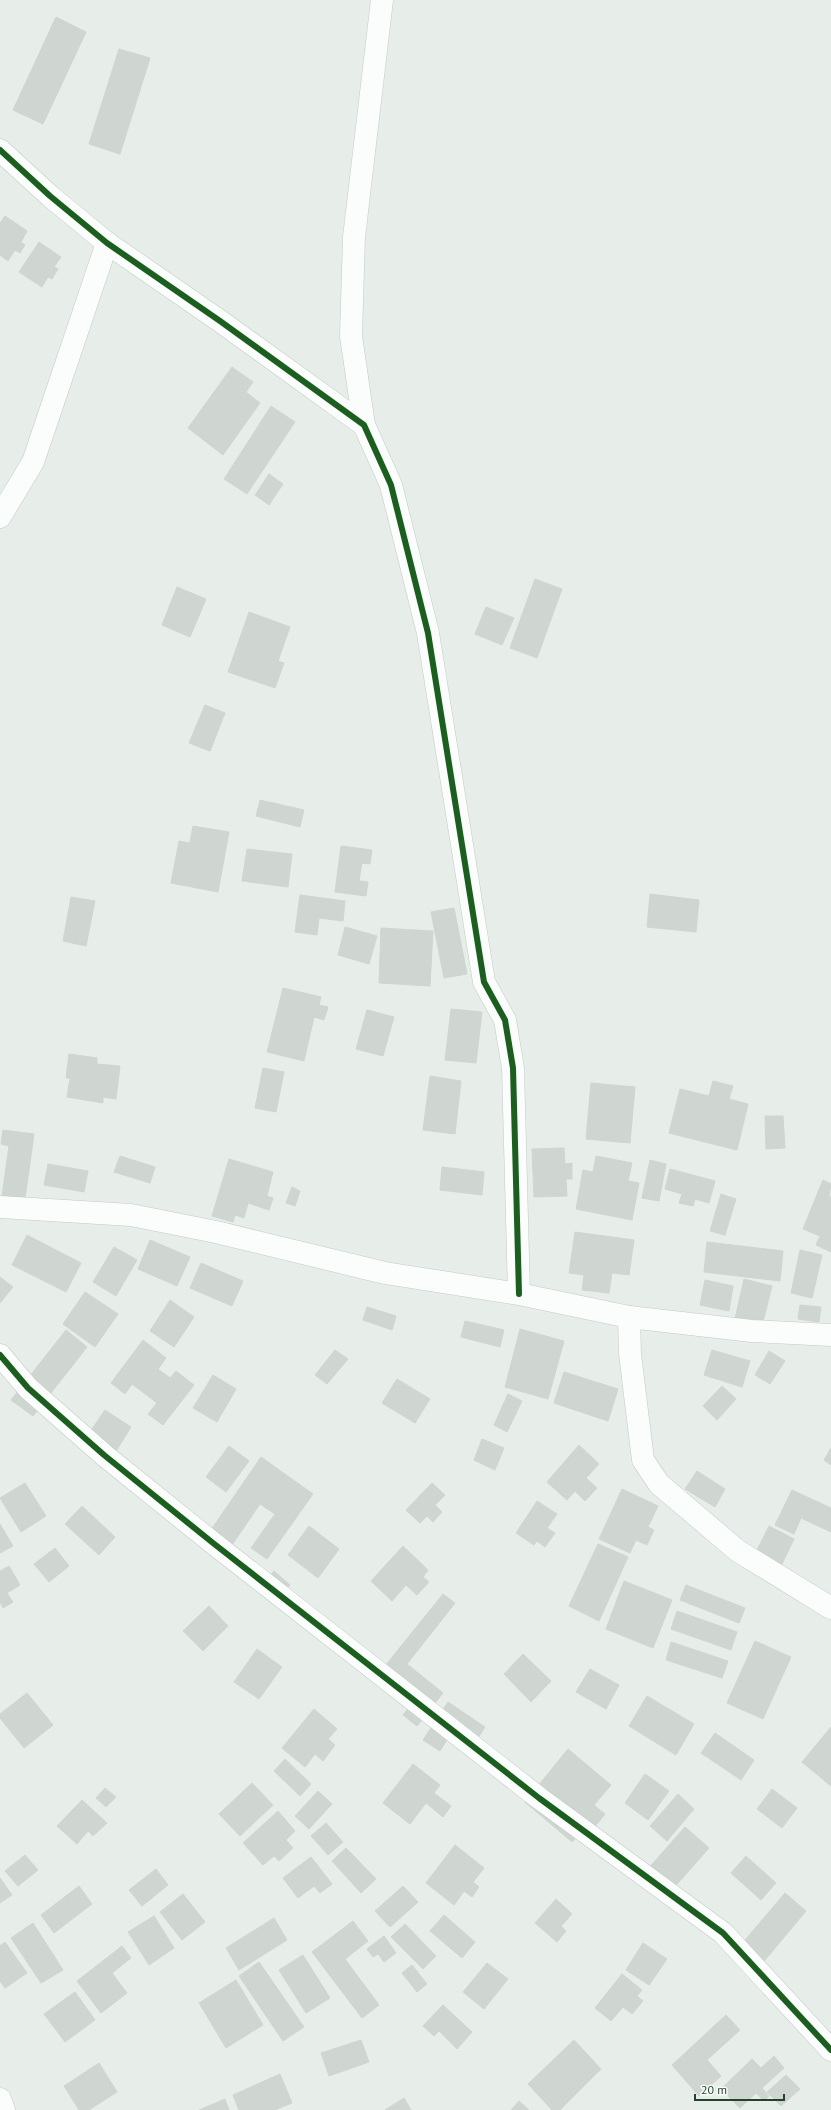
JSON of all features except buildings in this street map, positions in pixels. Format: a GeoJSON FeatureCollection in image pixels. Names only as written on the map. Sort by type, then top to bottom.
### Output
{"type":"FeatureCollection","features":[{"type":"Feature","properties":{"kind":"street"},"geometry":{"type":"LineString","coordinates":[[382,0],[354,237],[351,336],[364,425],[391,485],[428,633],[484,982],[505,1020],[513,1068],[519,1294]]}},
{"type":"Feature","properties":{"kind":"street"},"geometry":{"type":"LineString","coordinates":[[0,150],[50,196],[107,243],[220,321],[364,425]]}},
{"type":"Feature","properties":{"kind":"street"},"geometry":{"type":"LineString","coordinates":[[0,516],[33,462],[107,243]]}},
{"type":"Feature","properties":{"kind":"street"},"geometry":{"type":"LineString","coordinates":[[0,1207],[131,1215],[216,1232],[385,1273],[519,1294],[629,1317],[752,1331],[831,1335]]}},
{"type":"Feature","properties":{"kind":"street"},"geometry":{"type":"LineString","coordinates":[[629,1317],[630,1354],[643,1460],[659,1484],[738,1551],[831,1608]]}},
{"type":"Feature","properties":{"kind":"street"},"geometry":{"type":"LineString","coordinates":[[0,1355],[28,1388],[104,1455],[213,1543],[539,1798],[723,1933],[831,2050]]}},
{"type":"Feature","properties":{"kind":"street"},"geometry":{"type":"LineString","coordinates":[[0,2099],[4,2110]]}},
{"type":"Feature","properties":{"kind":"cycle path"},"geometry":{"type":"LineString","coordinates":[[0,150],[50,196],[107,243],[220,321],[364,425],[391,485],[428,633],[484,982],[505,1020],[513,1068],[519,1294]]}},
{"type":"Feature","properties":{"kind":"cycle path"},"geometry":{"type":"LineString","coordinates":[[0,1355],[28,1388],[104,1455],[213,1543],[539,1798],[723,1933],[831,2050]]}}]}
